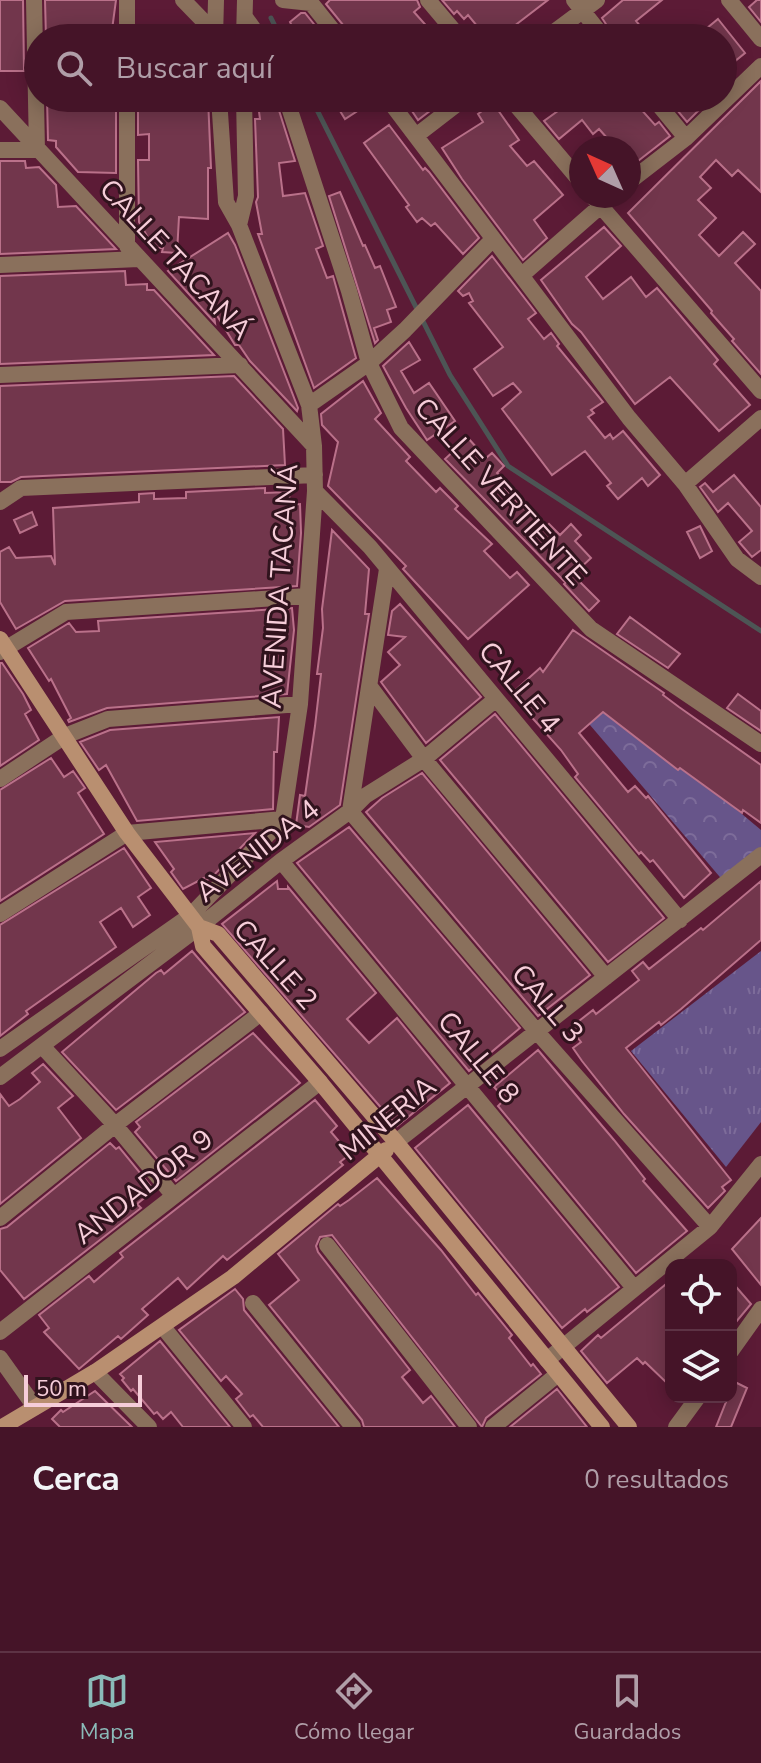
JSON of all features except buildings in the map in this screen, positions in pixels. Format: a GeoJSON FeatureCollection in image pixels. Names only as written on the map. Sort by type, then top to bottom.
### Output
{"type":"FeatureCollection","features":[{"type":"Feature","properties":{"kind":"street"},"geometry":{"type":"LineString","coordinates":[[34,0],[34,24]]}},
{"type":"Feature","properties":{"kind":"street"},"geometry":{"type":"LineString","coordinates":[[127,0],[127,24]]}},
{"type":"Feature","properties":{"kind":"street"},"geometry":{"type":"LineString","coordinates":[[183,0],[204,24]]}},
{"type":"Feature","properties":{"kind":"street"},"geometry":{"type":"LineString","coordinates":[[215,24],[216,0]]}},
{"type":"Feature","properties":{"kind":"street"},"geometry":{"type":"LineString","coordinates":[[245,0],[245,24]]}},
{"type":"Feature","properties":{"kind":"street"},"geometry":{"type":"LineString","coordinates":[[283,0],[310,2],[328,24]]}},
{"type":"Feature","properties":{"kind":"street"},"geometry":{"type":"LineString","coordinates":[[428,0],[448,24]]}},
{"type":"Feature","properties":{"kind":"street"},"geometry":{"type":"LineString","coordinates":[[560,24],[578,6],[597,0]]}},
{"type":"Feature","properties":{"kind":"street"},"geometry":{"type":"LineString","coordinates":[[729,0],[761,39]]}},
{"type":"Feature","properties":{"kind":"street"},"geometry":{"type":"LineString","coordinates":[[578,6],[593,24]]}},
{"type":"Feature","properties":{"kind":"street"},"geometry":{"type":"LineString","coordinates":[[245,17],[250,24]]}},
{"type":"Feature","properties":{"kind":"street"},"geometry":{"type":"LineString","coordinates":[[737,89],[761,66]]}},
{"type":"Feature","properties":{"kind":"street","name":"CALLE TACANÁ"},"geometry":{"type":"LineString","coordinates":[[0,108],[314,446]]}},
{"type":"Feature","properties":{"kind":"street"},"geometry":{"type":"LineString","coordinates":[[0,150],[37,150],[36,112]]}},
{"type":"Feature","properties":{"kind":"street"},"geometry":{"type":"LineString","coordinates":[[127,112],[127,246]]}},
{"type":"Feature","properties":{"kind":"street","name":"AVENIDA TACANÁ"},"geometry":{"type":"LineString","coordinates":[[220,112],[226,202],[239,225],[309,405],[314,446],[315,483],[300,704],[283,819]]}},
{"type":"Feature","properties":{"kind":"street"},"geometry":{"type":"LineString","coordinates":[[239,225],[246,196],[244,112]]}},
{"type":"Feature","properties":{"kind":"street","name":"CALLE VERTIENTE"},"geometry":{"type":"LineString","coordinates":[[291,112],[369,363],[401,428],[591,629],[761,744]]}},
{"type":"Feature","properties":{"kind":"street"},"geometry":{"type":"LineString","coordinates":[[398,112],[629,418],[685,484],[737,559],[761,577]]}},
{"type":"Feature","properties":{"kind":"street"},"geometry":{"type":"LineString","coordinates":[[417,135],[447,112]]}},
{"type":"Feature","properties":{"kind":"street"},"geometry":{"type":"LineString","coordinates":[[522,112],[569,168]]}},
{"type":"Feature","properties":{"kind":"street"},"geometry":{"type":"LineString","coordinates":[[665,112],[686,138]]}},
{"type":"Feature","properties":{"kind":"street"},"geometry":{"type":"LineString","coordinates":[[641,173],[686,138],[713,112]]}},
{"type":"Feature","properties":{"kind":"street"},"geometry":{"type":"LineString","coordinates":[[522,275],[592,208]]}},
{"type":"Feature","properties":{"kind":"street"},"geometry":{"type":"LineString","coordinates":[[608,208],[761,391]]}},
{"type":"Feature","properties":{"kind":"street"},"geometry":{"type":"LineString","coordinates":[[309,405],[369,363],[436,300],[493,239]]}},
{"type":"Feature","properties":{"kind":"street"},"geometry":{"type":"LineString","coordinates":[[0,265],[139,259]]}},
{"type":"Feature","properties":{"kind":"street"},"geometry":{"type":"LineString","coordinates":[[0,375],[240,365]]}},
{"type":"Feature","properties":{"kind":"street"},"geometry":{"type":"LineString","coordinates":[[685,484],[761,418]]}},
{"type":"Feature","properties":{"kind":"street"},"geometry":{"type":"LineString","coordinates":[[0,502],[21,488],[315,483]]}},
{"type":"Feature","properties":{"kind":"street","name":"CALLE 4"},"geometry":{"type":"LineString","coordinates":[[315,483],[680,920]]}},
{"type":"Feature","properties":{"kind":"street","name":"AVENIDA 4"},"geometry":{"type":"LineString","coordinates":[[0,1077],[43,1047],[195,921],[350,811],[387,569]]}},
{"type":"Feature","properties":{"kind":"street"},"geometry":{"type":"LineString","coordinates":[[195,921],[127,833],[2,646],[66,612],[307,596]]}},
{"type":"Feature","properties":{"kind":"street"},"geometry":{"type":"LineString","coordinates":[[371,688],[424,759],[606,977]]}},
{"type":"Feature","properties":{"kind":"street"},"geometry":{"type":"LineString","coordinates":[[350,811],[365,796],[424,759],[496,699]]}},
{"type":"Feature","properties":{"kind":"street"},"geometry":{"type":"LineString","coordinates":[[0,779],[65,736],[108,719],[300,704]]}},
{"type":"Feature","properties":{"kind":"street","name":"CALL 3"},"geometry":{"type":"LineString","coordinates":[[350,811],[538,1033],[710,1227]]}},
{"type":"Feature","properties":{"kind":"street"},"geometry":{"type":"LineString","coordinates":[[0,914],[127,833],[283,819]]}},
{"type":"Feature","properties":{"kind":"street"},"geometry":{"type":"LineString","coordinates":[[0,1049],[195,921],[283,819]]}},
{"type":"Feature","properties":{"kind":"street","name":"MINERIA"},"geometry":{"type":"LineString","coordinates":[[2,1427],[95,1372],[233,1277],[396,1142],[761,855]]}},
{"type":"Feature","properties":{"kind":"street","name":"CALLE 8"},"geometry":{"type":"LineString","coordinates":[[281,861],[634,1288]]}},
{"type":"Feature","properties":{"kind":"street","name":"CALLE 2"},"geometry":{"type":"LineString","coordinates":[[195,921],[203,946],[320,1082],[602,1427]]}},
{"type":"Feature","properties":{"kind":"street","name":"CALLE 2"},"geometry":{"type":"LineString","coordinates":[[195,921],[218,934],[396,1142],[629,1427]]}},
{"type":"Feature","properties":{"kind":"street"},"geometry":{"type":"LineString","coordinates":[[0,1218],[261,1013]]}},
{"type":"Feature","properties":{"kind":"street"},"geometry":{"type":"LineString","coordinates":[[43,1047],[115,1125],[173,1195]]}},
{"type":"Feature","properties":{"kind":"street","name":"ANDADOR 9"},"geometry":{"type":"LineString","coordinates":[[0,1332],[320,1082]]}},
{"type":"Feature","properties":{"kind":"street"},"geometry":{"type":"LineString","coordinates":[[547,1360],[710,1227],[760,1169]]}},
{"type":"Feature","properties":{"kind":"street"},"geometry":{"type":"LineString","coordinates":[[327,1245],[469,1427]]}},
{"type":"Feature","properties":{"kind":"street"},"geometry":{"type":"LineString","coordinates":[[253,1303],[353,1427]]}},
{"type":"Feature","properties":{"kind":"street"},"geometry":{"type":"LineString","coordinates":[[737,1343],[761,1309]]}},
{"type":"Feature","properties":{"kind":"street"},"geometry":{"type":"LineString","coordinates":[[163,1327],[244,1427]]}},
{"type":"Feature","properties":{"kind":"street"},"geometry":{"type":"LineString","coordinates":[[0,1358],[35,1407]]}},
{"type":"Feature","properties":{"kind":"street"},"geometry":{"type":"LineString","coordinates":[[95,1372],[149,1427]]}},
{"type":"Feature","properties":{"kind":"street"},"geometry":{"type":"LineString","coordinates":[[493,1427],[558,1374]]}},
{"type":"Feature","properties":{"kind":"street"},"geometry":{"type":"LineString","coordinates":[[676,1427],[694,1403]]}},
{"type":"Feature","properties":{"kind":"green space"},"geometry":{"type":"Polygon","coordinates":[[[563,664],[761,830],[761,852],[725,883],[549,677],[563,664]]]}},
{"type":"Feature","properties":{"kind":"green space"},"geometry":{"type":"Polygon","coordinates":[[[761,951],[761,1122],[726,1167],[631,1051],[761,951]]]}},
{"type":"Feature","properties":{"kind":"waterway"},"geometry":{"type":"LineString","coordinates":[[271,18],[274,24]]}},
{"type":"Feature","properties":{"kind":"waterway"},"geometry":{"type":"LineString","coordinates":[[318,112],[450,375],[508,466],[761,631]]}}]}
